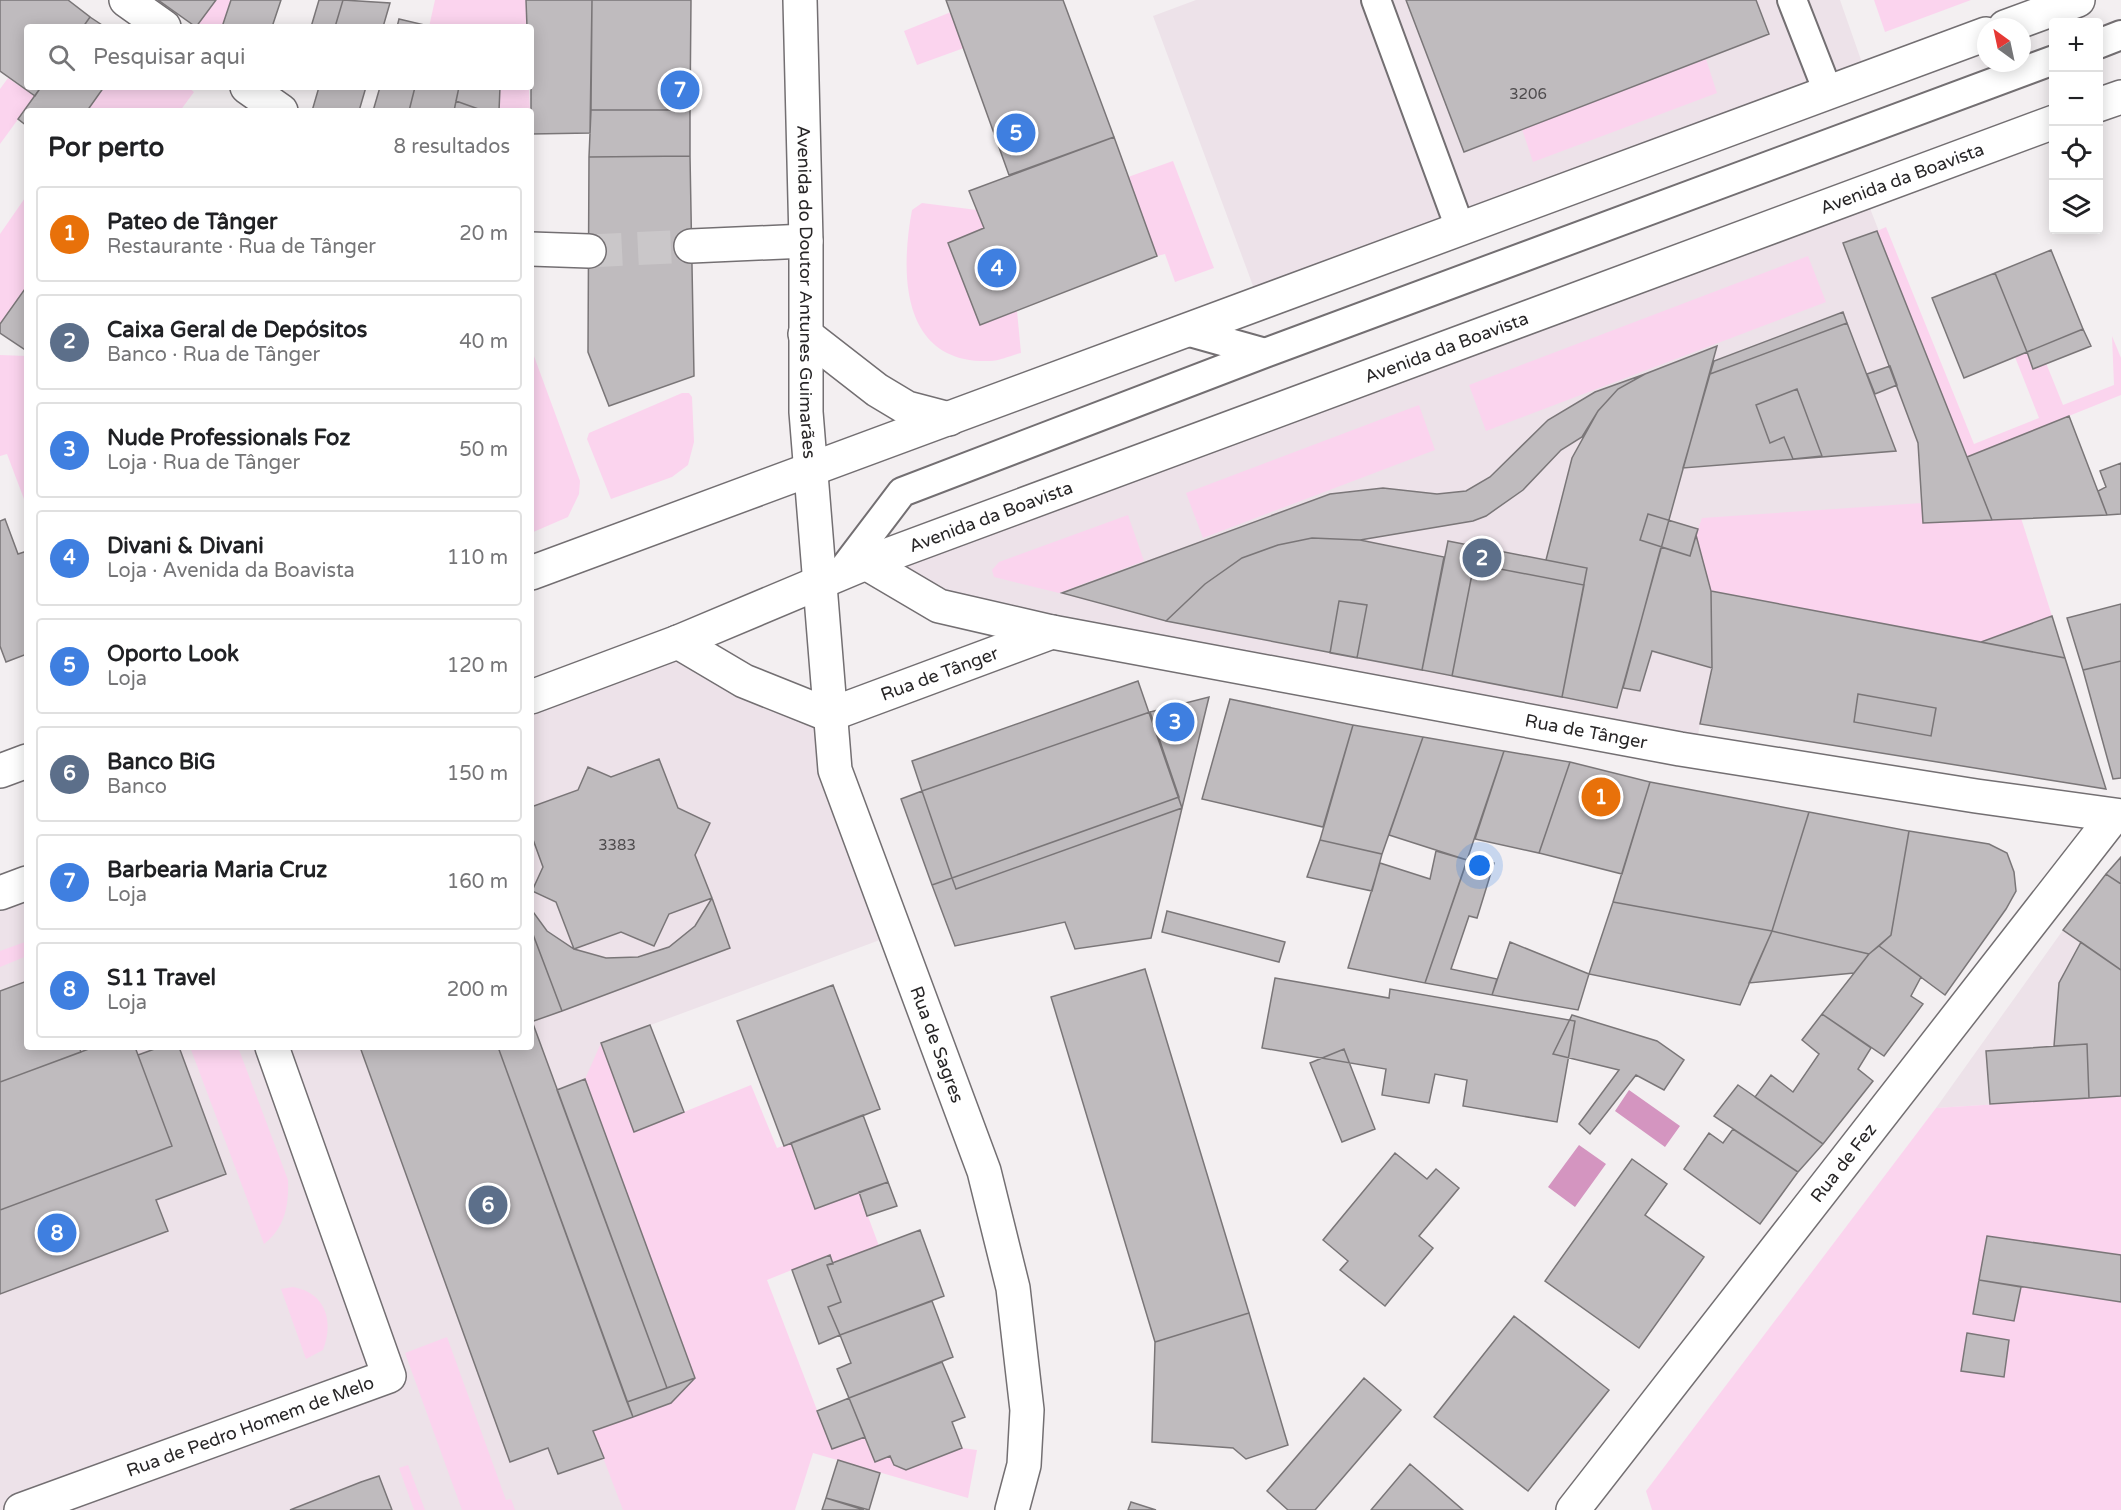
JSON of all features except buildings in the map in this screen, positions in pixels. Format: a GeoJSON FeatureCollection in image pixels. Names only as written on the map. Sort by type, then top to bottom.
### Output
{"type":"FeatureCollection","features":[{"type":"Feature","properties":{"kind":"street"},"geometry":{"type":"LineString","coordinates":[[126,0],[160,24]]}},
{"type":"Feature","properties":{"kind":"street","name":"Avenida do Doutor Antunes Guimarães"},"geometry":{"type":"LineString","coordinates":[[800,0],[809,471],[841,574]]}},
{"type":"Feature","properties":{"kind":"street"},"geometry":{"type":"LineString","coordinates":[[2029,18],[2078,0]]}},
{"type":"Feature","properties":{"kind":"street"},"geometry":{"type":"LineString","coordinates":[[534,572],[1977,37]]}},
{"type":"Feature","properties":{"kind":"street"},"geometry":{"type":"LineString","coordinates":[[251,90],[277,108]]}},
{"type":"Feature","properties":{"kind":"street"},"geometry":{"type":"LineString","coordinates":[[2103,103],[2121,97]]}},
{"type":"Feature","properties":{"kind":"street","name":"Avenida da Boavista"},"geometry":{"type":"LineString","coordinates":[[534,696],[678,642],[841,574],[2049,124]]}},
{"type":"Feature","properties":{"kind":"street"},"geometry":{"type":"LineString","coordinates":[[691,246],[806,241]]}},
{"type":"Feature","properties":{"kind":"street"},"geometry":{"type":"LineString","coordinates":[[538,250],[589,251]]}},
{"type":"Feature","properties":{"kind":"street"},"geometry":{"type":"LineString","coordinates":[[805,334],[887,396],[907,408],[949,419]]}},
{"type":"Feature","properties":{"kind":"street","name":"Rua de Tânger"},"geometry":{"type":"LineString","coordinates":[[841,574],[939,606],[1052,632],[1680,749],[2117,817]]}},
{"type":"Feature","properties":{"kind":"street","name":"Rua de Sagres"},"geometry":{"type":"LineString","coordinates":[[841,574],[827,659],[834,770],[984,1171],[999,1225],[1013,1288],[1027,1410],[1024,1465],[1011,1510]]}},
{"type":"Feature","properties":{"kind":"street","name":"Rua de Tânger"},"geometry":{"type":"LineString","coordinates":[[829,715],[1052,632]]}},
{"type":"Feature","properties":{"kind":"street"},"geometry":{"type":"LineString","coordinates":[[678,642],[744,681],[829,715]]}},
{"type":"Feature","properties":{"kind":"street"},"geometry":{"type":"LineString","coordinates":[[0,771],[24,762]]}},
{"type":"Feature","properties":{"kind":"street","name":"Rua de Fez"},"geometry":{"type":"LineString","coordinates":[[1573,1510],[2117,817]]}},
{"type":"Feature","properties":{"kind":"street"},"geometry":{"type":"LineString","coordinates":[[0,893],[24,884]]}},
{"type":"Feature","properties":{"kind":"street"},"geometry":{"type":"LineString","coordinates":[[0,901],[24,900]]}},
{"type":"Feature","properties":{"kind":"street","name":"Rua de Pedro Homem de Melo"},"geometry":{"type":"LineString","coordinates":[[21,1510],[389,1376],[274,1050]]}},
{"type":"Feature","properties":{"kind":"lane"},"geometry":{"type":"LineString","coordinates":[[1376,0],[1460,228]]}},
{"type":"Feature","properties":{"kind":"lane"},"geometry":{"type":"LineString","coordinates":[[1792,0],[1828,93]]}},
{"type":"Feature","properties":{"kind":"lane"},"geometry":{"type":"LineString","coordinates":[[2103,42],[2121,35]]}},
{"type":"Feature","properties":{"kind":"lane","name":"Avenida da Boavista"},"geometry":{"type":"LineString","coordinates":[[841,574],[902,492],[1265,353],[2049,62]]}},
{"type":"Feature","properties":{"kind":"lane"},"geometry":{"type":"LineString","coordinates":[[1183,330],[1265,353]]}},
{"type":"Feature","properties":{"kind":"shaded area"},"geometry":{"type":"Polygon","coordinates":[[[216,0],[231,0],[223,24],[198,24],[216,0]]]}},
{"type":"Feature","properties":{"kind":"shaded area"},"geometry":{"type":"Polygon","coordinates":[[[435,0],[526,0],[527,24],[430,24],[435,0]]]}},
{"type":"Feature","properties":{"kind":"shaded area"},"geometry":{"type":"Polygon","coordinates":[[[1196,0],[1840,0],[1867,77],[1259,302],[1153,16],[1196,0]]]}},
{"type":"Feature","properties":{"kind":"shaded area"},"geometry":{"type":"Polygon","coordinates":[[[1874,0],[1971,0],[1885,32],[1874,0]]]}},
{"type":"Feature","properties":{"kind":"shaded area"},"geometry":{"type":"Polygon","coordinates":[[[951,12],[964,48],[917,65],[904,31],[951,12]]]}},
{"type":"Feature","properties":{"kind":"shaded area"},"geometry":{"type":"Polygon","coordinates":[[[1706,59],[1717,93],[1533,162],[1522,129],[1706,59]]]}},
{"type":"Feature","properties":{"kind":"shaded area"},"geometry":{"type":"Polygon","coordinates":[[[8,78],[35,96],[24,108],[0,144],[0,89],[8,78]]]}},
{"type":"Feature","properties":{"kind":"shaded area"},"geometry":{"type":"Polygon","coordinates":[[[102,90],[192,90],[194,92],[182,108],[89,108],[102,90]]]}},
{"type":"Feature","properties":{"kind":"shaded area"},"geometry":{"type":"Polygon","coordinates":[[[500,90],[529,90],[530,108],[499,108],[500,90]]]}},
{"type":"Feature","properties":{"kind":"shaded area"},"geometry":{"type":"Polygon","coordinates":[[[1173,161],[1214,268],[1175,282],[1165,254],[1157,256],[1128,177],[1173,161]]]}},
{"type":"Feature","properties":{"kind":"shaded area"},"geometry":{"type":"Polygon","coordinates":[[[1864,193],[1992,520],[1923,523],[1712,668],[1697,739],[1052,632],[866,563],[1864,193]]]}},
{"type":"Feature","properties":{"kind":"shaded area"},"geometry":{"type":"Polygon","coordinates":[[[24,199],[24,290],[0,324],[0,234],[24,199]]]}},
{"type":"Feature","properties":{"kind":"shaded area"},"geometry":{"type":"Polygon","coordinates":[[[922,203],[977,210],[984,228],[948,243],[980,325],[1017,311],[1021,353],[994,361],[961,358],[939,348],[923,331],[913,311],[908,287],[907,261],[912,210],[922,203]]]}},
{"type":"Feature","properties":{"kind":"shaded area"},"geometry":{"type":"Polygon","coordinates":[[[1886,227],[1974,444],[2039,418],[2015,357],[2027,352],[2034,368],[2046,363],[2063,405],[2114,385],[2112,336],[2121,358],[2121,395],[1967,457],[1877,231],[1886,227]]]}},
{"type":"Feature","properties":{"kind":"shaded area"},"geometry":{"type":"Polygon","coordinates":[[[1808,256],[1826,302],[1486,431],[1469,385],[1808,256]]]}},
{"type":"Feature","properties":{"kind":"shaded area"},"geometry":{"type":"Polygon","coordinates":[[[0,355],[24,356],[24,499],[7,454],[0,456],[0,355]]]}},
{"type":"Feature","properties":{"kind":"shaded area"},"geometry":{"type":"Polygon","coordinates":[[[534,356],[580,481],[579,494],[568,517],[534,532],[534,356]]]}},
{"type":"Feature","properties":{"kind":"shaded area"},"geometry":{"type":"Polygon","coordinates":[[[682,393],[689,393],[692,397],[694,442],[688,465],[672,477],[611,499],[587,439],[589,433],[682,393]]]}},
{"type":"Feature","properties":{"kind":"shaded area"},"geometry":{"type":"Polygon","coordinates":[[[1419,405],[1435,450],[1203,538],[1186,493],[1419,405]]]}},
{"type":"Feature","properties":{"kind":"shaded area"},"geometry":{"type":"Polygon","coordinates":[[[1922,503],[1924,523],[2021,518],[2052,616],[1981,642],[1711,591],[1696,535],[1702,518],[1922,503]]]}},
{"type":"Feature","properties":{"kind":"shaded area"},"geometry":{"type":"Polygon","coordinates":[[[1128,515],[1144,561],[1059,593],[994,577],[992,570],[999,562],[1128,515]]]}},
{"type":"Feature","properties":{"kind":"shaded area"},"geometry":{"type":"Polygon","coordinates":[[[678,642],[829,715],[896,934],[602,1043],[742,1432],[709,1510],[0,1510],[0,893],[24,884],[24,1050],[534,1050],[534,696],[678,642]]]}},
{"type":"Feature","properties":{"kind":"shaded area"},"geometry":{"type":"Polygon","coordinates":[[[2063,930],[2081,942],[2121,1096],[1936,1108],[2063,930]]]}},
{"type":"Feature","properties":{"kind":"shaded area"},"geometry":{"type":"Polygon","coordinates":[[[24,942],[24,957],[0,967],[0,951],[24,942]]]}},
{"type":"Feature","properties":{"kind":"shaded area"},"geometry":{"type":"Polygon","coordinates":[[[601,1043],[634,1132],[751,1085],[777,1148],[791,1143],[815,1208],[859,1192],[879,1246],[833,1264],[829,1255],[767,1280],[832,1449],[865,1437],[875,1462],[890,1456],[894,1465],[906,1470],[962,1448],[977,1450],[968,1498],[813,1453],[795,1510],[623,1510],[593,1431],[671,1403],[695,1378],[585,1079],[601,1043]]]}},
{"type":"Feature","properties":{"kind":"shaded area"},"geometry":{"type":"Polygon","coordinates":[[[191,1050],[239,1050],[288,1180],[288,1198],[281,1223],[277,1231],[264,1244],[191,1050]]]}},
{"type":"Feature","properties":{"kind":"shaded area"},"geometry":{"type":"Polygon","coordinates":[[[1629,1090],[1680,1126],[1665,1147],[1615,1111],[1629,1090]]]}},
{"type":"Feature","properties":{"kind":"shaded area"},"geometry":{"type":"Polygon","coordinates":[[[2121,1096],[2121,1510],[1652,1510],[1646,1491],[1936,1108],[2121,1096]]]}},
{"type":"Feature","properties":{"kind":"shaded area"},"geometry":{"type":"Polygon","coordinates":[[[1579,1145],[1606,1164],[1575,1207],[1548,1187],[1579,1145]]]}},
{"type":"Feature","properties":{"kind":"shaded area"},"geometry":{"type":"Polygon","coordinates":[[[293,1287],[313,1295],[320,1302],[327,1319],[328,1329],[323,1350],[306,1359],[281,1289],[293,1287]]]}},
{"type":"Feature","properties":{"kind":"shaded area"},"geometry":{"type":"Polygon","coordinates":[[[447,1337],[506,1500],[511,1499],[515,1510],[462,1510],[405,1353],[447,1337]]]}},
{"type":"Feature","properties":{"kind":"shaded area"},"geometry":{"type":"Polygon","coordinates":[[[408,1465],[425,1510],[414,1510],[399,1468],[408,1465]]]}},
{"type":"Feature","properties":{"kind":"tunnel"},"geometry":{"type":"LineString","coordinates":[[589,251],[691,246]]}},
{"type":"Feature","properties":{"kind":"place","name":"Barbearia Maria Cruz"},"geometry":{"type":"Point","coordinates":[680,90]}},
{"type":"Feature","properties":{"kind":"place","name":"Oporto Look"},"geometry":{"type":"Point","coordinates":[1016,133]}},
{"type":"Feature","properties":{"kind":"place","name":"Divani & Divani"},"geometry":{"type":"Point","coordinates":[997,268]}},
{"type":"Feature","properties":{"kind":"place","name":"Caixa Geral de Depósitos"},"geometry":{"type":"Point","coordinates":[1482,558]}},
{"type":"Feature","properties":{"kind":"place","name":"Nude Professionals Foz"},"geometry":{"type":"Point","coordinates":[1175,722]}},
{"type":"Feature","properties":{"kind":"place","name":"Pateo de Tânger"},"geometry":{"type":"Point","coordinates":[1601,797]}},
{"type":"Feature","properties":{"kind":"place","name":"Banco BiG"},"geometry":{"type":"Point","coordinates":[488,1205]}},
{"type":"Feature","properties":{"kind":"place","name":"S11 Travel"},"geometry":{"type":"Point","coordinates":[57,1233]}}]}
